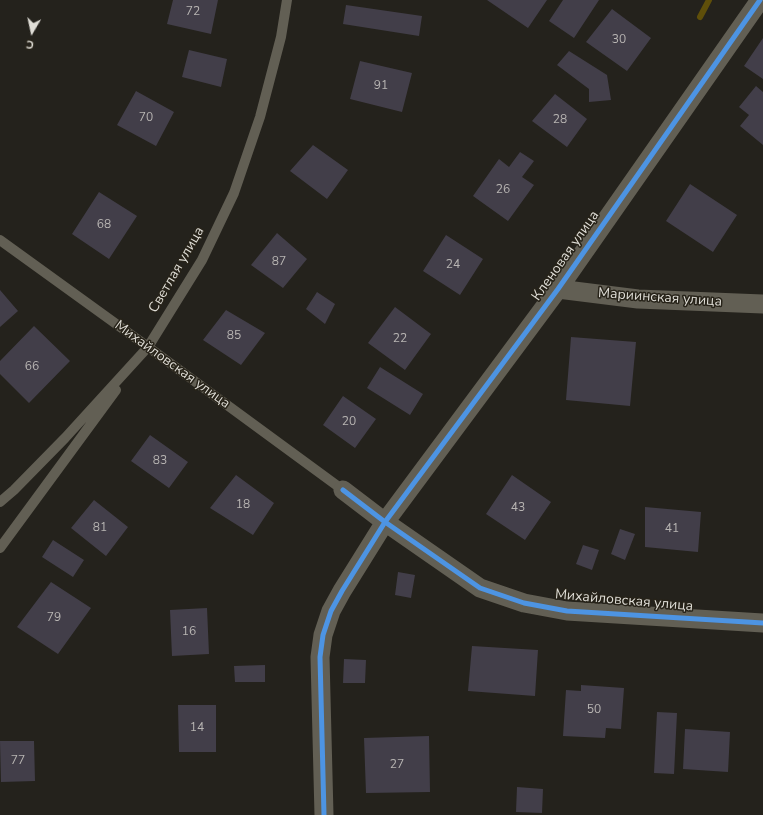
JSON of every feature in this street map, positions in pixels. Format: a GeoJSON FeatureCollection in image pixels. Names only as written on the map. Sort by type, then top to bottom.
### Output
{"type":"FeatureCollection","features":[{"type":"Feature","properties":{"kind":"street","name":"Кленовая улица"},"geometry":{"type":"LineString","coordinates":[[324,815],[320,657],[323,635],[331,612],[342,591],[385,522],[558,289],[760,0]]}},
{"type":"Feature","properties":{"kind":"street","name":"Мариинская улица"},"geometry":{"type":"LineString","coordinates":[[558,289],[638,299],[763,304]]}},
{"type":"Feature","properties":{"kind":"street","name":"Михайловская улица"},"geometry":{"type":"LineString","coordinates":[[343,490],[385,522],[480,588],[524,603],[566,611],[763,623]]}},
{"type":"Feature","properties":{"kind":"lane","name":"Светлая улица"},"geometry":{"type":"LineString","coordinates":[[0,502],[14,490],[65,438],[148,347],[202,260],[234,193],[260,117],[281,37],[287,0]]}},
{"type":"Feature","properties":{"kind":"lane","name":"Михайловская улица"},"geometry":{"type":"LineString","coordinates":[[0,240],[343,490]]}},
{"type":"Feature","properties":{"kind":"lane"},"geometry":{"type":"LineString","coordinates":[[0,548],[148,347]]}},
{"type":"Feature","properties":{"kind":"building"},"geometry":{"type":"Polygon","coordinates":[[[173,0],[218,0],[211,34],[167,24],[173,0]]]}},
{"type":"Feature","properties":{"kind":"building"},"geometry":{"type":"Polygon","coordinates":[[[487,0],[547,0],[528,28],[487,0]]]}},
{"type":"Feature","properties":{"kind":"building"},"geometry":{"type":"Polygon","coordinates":[[[563,0],[599,0],[574,38],[549,21],[563,0]]]}},
{"type":"Feature","properties":{"kind":"building"},"geometry":{"type":"Polygon","coordinates":[[[346,5],[422,16],[419,36],[343,24],[346,5]]]}},
{"type":"Feature","properties":{"kind":"building"},"geometry":{"type":"Polygon","coordinates":[[[612,9],[651,38],[627,71],[586,42],[612,9]]]}},
{"type":"Feature","properties":{"kind":"building"},"geometry":{"type":"Polygon","coordinates":[[[763,38],[763,79],[744,66],[763,38]]]}},
{"type":"Feature","properties":{"kind":"building"},"geometry":{"type":"Polygon","coordinates":[[[189,50],[227,59],[221,87],[182,77],[189,50]]]}},
{"type":"Feature","properties":{"kind":"building"},"geometry":{"type":"Polygon","coordinates":[[[569,51],[607,75],[611,100],[589,102],[589,89],[557,65],[569,51]]]}},
{"type":"Feature","properties":{"kind":"building"},"geometry":{"type":"Polygon","coordinates":[[[360,61],[412,73],[402,112],[350,99],[360,61]]]}},
{"type":"Feature","properties":{"kind":"building"},"geometry":{"type":"Polygon","coordinates":[[[756,86],[763,92],[763,145],[740,126],[749,115],[739,107],[756,86]]]}},
{"type":"Feature","properties":{"kind":"building"},"geometry":{"type":"Polygon","coordinates":[[[136,91],[174,112],[156,146],[117,125],[136,91]]]}},
{"type":"Feature","properties":{"kind":"building"},"geometry":{"type":"Polygon","coordinates":[[[555,94],[587,119],[567,147],[532,121],[555,94]]]}},
{"type":"Feature","properties":{"kind":"building"},"geometry":{"type":"Polygon","coordinates":[[[313,145],[348,170],[327,199],[290,171],[313,145]]]}},
{"type":"Feature","properties":{"kind":"building"},"geometry":{"type":"Polygon","coordinates":[[[520,152],[534,161],[522,177],[534,185],[508,221],[473,196],[499,159],[509,167],[520,152]]]}},
{"type":"Feature","properties":{"kind":"building"},"geometry":{"type":"Polygon","coordinates":[[[690,184],[737,215],[713,252],[666,221],[690,184]]]}},
{"type":"Feature","properties":{"kind":"building"},"geometry":{"type":"Polygon","coordinates":[[[99,192],[137,216],[109,259],[72,234],[99,192]]]}},
{"type":"Feature","properties":{"kind":"building"},"geometry":{"type":"Polygon","coordinates":[[[277,233],[307,259],[283,288],[251,265],[277,233]]]}},
{"type":"Feature","properties":{"kind":"building"},"geometry":{"type":"Polygon","coordinates":[[[446,235],[483,259],[460,295],[423,271],[446,235]]]}},
{"type":"Feature","properties":{"kind":"building"},"geometry":{"type":"Polygon","coordinates":[[[0,290],[18,311],[0,327],[0,290]]]}},
{"type":"Feature","properties":{"kind":"building"},"geometry":{"type":"Polygon","coordinates":[[[317,292],[335,304],[325,324],[306,309],[317,292]]]}},
{"type":"Feature","properties":{"kind":"building"},"geometry":{"type":"Polygon","coordinates":[[[395,307],[431,334],[405,370],[368,343],[395,307]]]}},
{"type":"Feature","properties":{"kind":"building"},"geometry":{"type":"Polygon","coordinates":[[[226,310],[265,333],[241,365],[203,340],[226,310]]]}},
{"type":"Feature","properties":{"kind":"building"},"geometry":{"type":"Polygon","coordinates":[[[34,326],[70,361],[29,403],[0,374],[0,361],[34,326]]]}},
{"type":"Feature","properties":{"kind":"building"},"geometry":{"type":"Polygon","coordinates":[[[571,337],[636,342],[630,406],[566,400],[571,337]]]}},
{"type":"Feature","properties":{"kind":"building"},"geometry":{"type":"Polygon","coordinates":[[[380,367],[423,394],[410,415],[367,388],[380,367]]]}},
{"type":"Feature","properties":{"kind":"building"},"geometry":{"type":"Polygon","coordinates":[[[343,396],[376,419],[355,448],[323,425],[343,396]]]}},
{"type":"Feature","properties":{"kind":"building"},"geometry":{"type":"Polygon","coordinates":[[[150,435],[188,462],[169,488],[131,461],[150,435]]]}},
{"type":"Feature","properties":{"kind":"building"},"geometry":{"type":"Polygon","coordinates":[[[236,475],[274,503],[253,535],[210,508],[236,475]]]}},
{"type":"Feature","properties":{"kind":"building"},"geometry":{"type":"Polygon","coordinates":[[[512,475],[551,502],[525,540],[486,514],[512,475]]]}},
{"type":"Feature","properties":{"kind":"building"},"geometry":{"type":"Polygon","coordinates":[[[94,500],[128,527],[106,556],[71,528],[94,500]]]}},
{"type":"Feature","properties":{"kind":"building"},"geometry":{"type":"Polygon","coordinates":[[[645,507],[701,512],[698,552],[645,547],[645,507]]]}},
{"type":"Feature","properties":{"kind":"building"},"geometry":{"type":"Polygon","coordinates":[[[620,529],[635,534],[625,560],[611,554],[620,529]]]}},
{"type":"Feature","properties":{"kind":"building"},"geometry":{"type":"Polygon","coordinates":[[[53,540],[84,560],[73,577],[42,557],[53,540]]]}},
{"type":"Feature","properties":{"kind":"building"},"geometry":{"type":"Polygon","coordinates":[[[583,545],[599,550],[592,570],[576,564],[583,545]]]}},
{"type":"Feature","properties":{"kind":"building"},"geometry":{"type":"Polygon","coordinates":[[[398,572],[415,575],[411,598],[395,595],[398,572]]]}},
{"type":"Feature","properties":{"kind":"building"},"geometry":{"type":"Polygon","coordinates":[[[51,582],[91,608],[58,654],[17,627],[51,582]]]}},
{"type":"Feature","properties":{"kind":"building"},"geometry":{"type":"Polygon","coordinates":[[[207,608],[209,654],[172,656],[170,610],[207,608]]]}},
{"type":"Feature","properties":{"kind":"building"},"geometry":{"type":"Polygon","coordinates":[[[472,646],[538,650],[535,696],[468,691],[472,646]]]}},
{"type":"Feature","properties":{"kind":"building"},"geometry":{"type":"Polygon","coordinates":[[[344,659],[366,660],[365,683],[343,683],[344,659]]]}},
{"type":"Feature","properties":{"kind":"building"},"geometry":{"type":"Polygon","coordinates":[[[265,665],[265,682],[235,682],[234,666],[265,665]]]}},
{"type":"Feature","properties":{"kind":"building"},"geometry":{"type":"Polygon","coordinates":[[[581,685],[624,688],[621,729],[606,728],[605,738],[563,736],[566,690],[581,691],[581,685]]]}},
{"type":"Feature","properties":{"kind":"building"},"geometry":{"type":"Polygon","coordinates":[[[178,705],[216,705],[216,752],[179,752],[178,705]]]}},
{"type":"Feature","properties":{"kind":"building"},"geometry":{"type":"Polygon","coordinates":[[[657,712],[677,713],[674,774],[654,773],[657,712]]]}},
{"type":"Feature","properties":{"kind":"building"},"geometry":{"type":"Polygon","coordinates":[[[685,729],[730,732],[728,772],[683,769],[685,729]]]}},
{"type":"Feature","properties":{"kind":"building"},"geometry":{"type":"Polygon","coordinates":[[[429,736],[430,792],[366,793],[364,738],[429,736]]]}},
{"type":"Feature","properties":{"kind":"building"},"geometry":{"type":"Polygon","coordinates":[[[0,741],[34,741],[35,781],[1,782],[0,741]]]}},
{"type":"Feature","properties":{"kind":"building"},"geometry":{"type":"Polygon","coordinates":[[[517,787],[543,789],[542,813],[516,812],[517,787]]]}},
{"type":"Feature","properties":{"kind":"waterway"},"geometry":{"type":"LineString","coordinates":[[700,17],[709,0]]}},
{"type":"Feature","properties":{"kind":"cycle path"},"geometry":{"type":"LineString","coordinates":[[324,815],[320,657],[323,635],[331,611],[385,522],[558,289],[760,0]]}},
{"type":"Feature","properties":{"kind":"cycle path"},"geometry":{"type":"LineString","coordinates":[[343,490],[385,522],[480,588],[524,603],[567,611],[763,623]]}}]}
